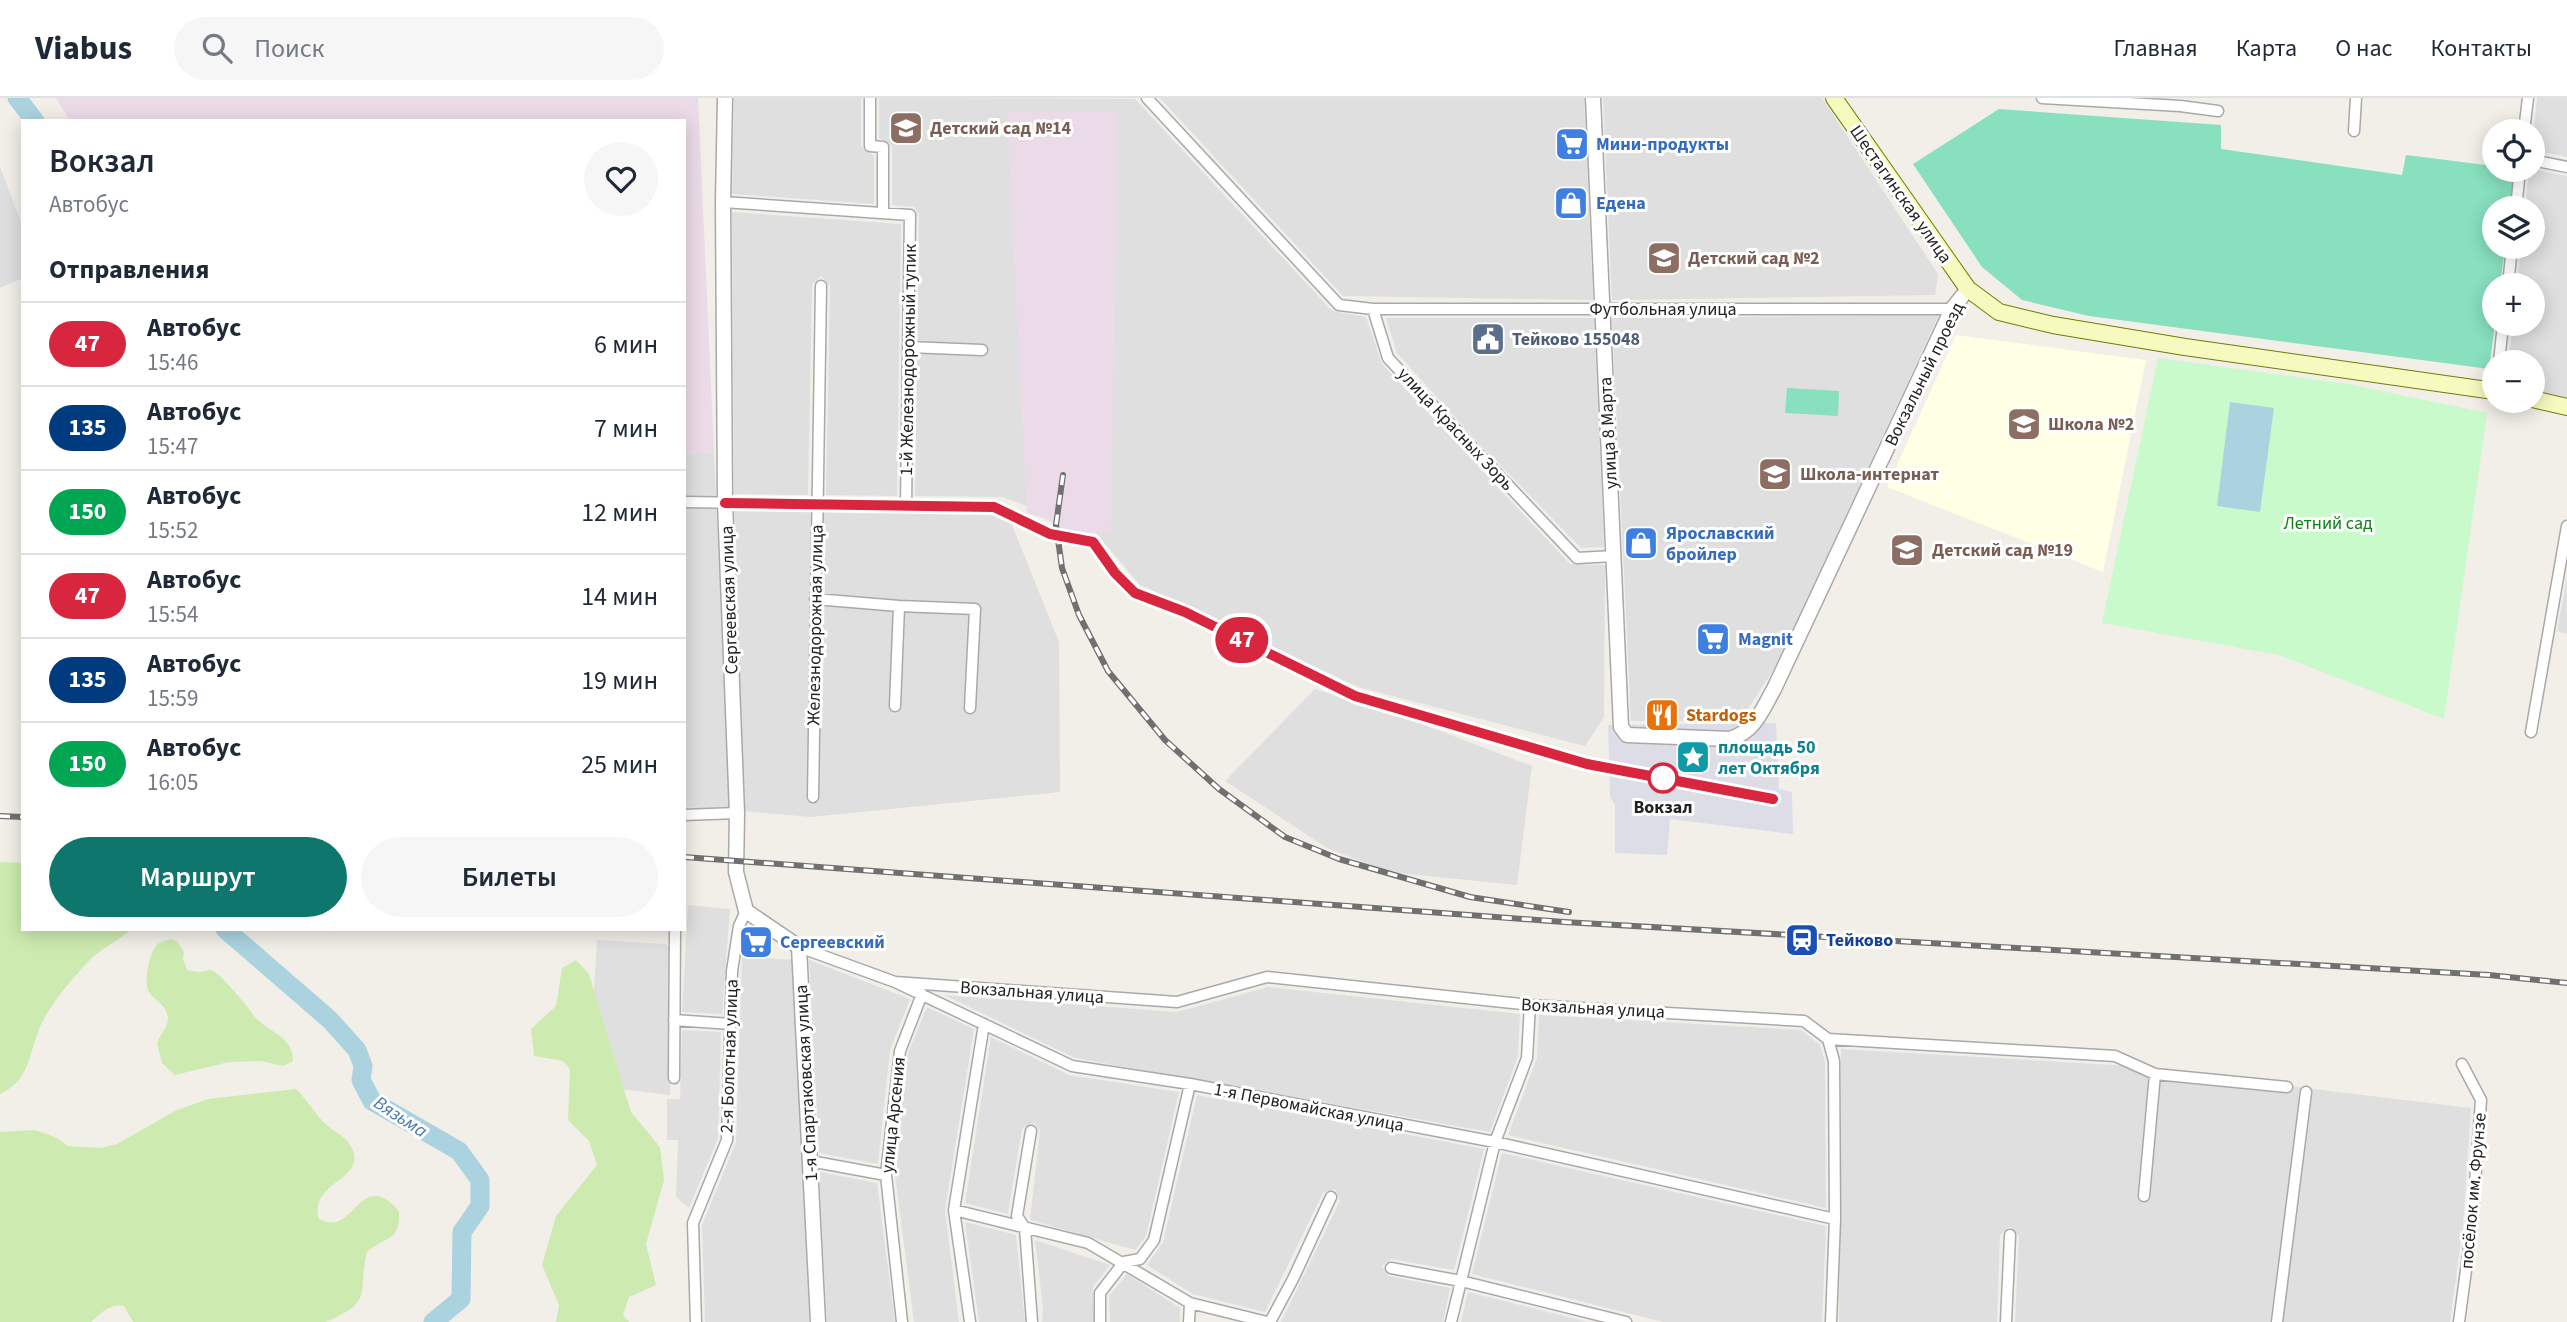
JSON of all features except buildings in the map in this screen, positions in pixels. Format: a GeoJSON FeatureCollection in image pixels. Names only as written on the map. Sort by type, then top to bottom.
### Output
{"type":"FeatureCollection","features":[{"type":"Feature","properties":{"kind":"main road","name":"Шестагинская улица"},"geometry":{"type":"LineString","coordinates":[[1833,98],[1968,289],[1999,312],[2053,325],[2482,389]]}},
{"type":"Feature","properties":{"kind":"main road"},"geometry":{"type":"LineString","coordinates":[[2545,402],[2567,407]]}},
{"type":"Feature","properties":{"kind":"street","name":"Сергеевская улица"},"geometry":{"type":"LineString","coordinates":[[725,98],[725,503],[737,813],[736,872],[746,911]]}},
{"type":"Feature","properties":{"kind":"street"},"geometry":{"type":"LineString","coordinates":[[723,202],[883,214],[883,147],[870,146],[870,98]]}},
{"type":"Feature","properties":{"kind":"street"},"geometry":{"type":"LineString","coordinates":[[1147,98],[1339,304],[1373,309]]}},
{"type":"Feature","properties":{"kind":"street","name":"улица 8 Марта"},"geometry":{"type":"LineString","coordinates":[[1593,98],[1621,726]]}},
{"type":"Feature","properties":{"kind":"street"},"geometry":{"type":"LineString","coordinates":[[2042,98],[2180,102],[2218,111]]}},
{"type":"Feature","properties":{"kind":"street"},"geometry":{"type":"LineString","coordinates":[[2354,131],[2356,98]]}},
{"type":"Feature","properties":{"kind":"street"},"geometry":{"type":"LineString","coordinates":[[2525,119],[2528,98]]}},
{"type":"Feature","properties":{"kind":"street"},"geometry":{"type":"LineString","coordinates":[[2545,163],[2567,167]]}},
{"type":"Feature","properties":{"kind":"street","name":"1-й Железнодорожный тупик"},"geometry":{"type":"LineString","coordinates":[[883,214],[910,215],[906,505]]}},
{"type":"Feature","properties":{"kind":"street","name":"Железнодорожная улица"},"geometry":{"type":"LineString","coordinates":[[813,797],[821,286]]}},
{"type":"Feature","properties":{"kind":"street","name":"Вокзальный проезд"},"geometry":{"type":"LineString","coordinates":[[1621,726],[1627,735],[1632,737],[1730,739],[1741,735],[1754,724],[1774,689],[1952,309],[1968,289]]}},
{"type":"Feature","properties":{"kind":"street","name":"Футбольная улица"},"geometry":{"type":"LineString","coordinates":[[1373,309],[1952,309]]}},
{"type":"Feature","properties":{"kind":"street","name":"улица Красных Зорь"},"geometry":{"type":"LineString","coordinates":[[1373,309],[1388,358],[1577,558],[1614,555]]}},
{"type":"Feature","properties":{"kind":"street"},"geometry":{"type":"LineString","coordinates":[[908,347],[982,350]]}},
{"type":"Feature","properties":{"kind":"street"},"geometry":{"type":"LineString","coordinates":[[686,502],[994,507],[1050,534],[1093,542],[1115,573],[1135,593],[1185,612],[1355,696],[1587,764],[1773,799]]}},
{"type":"Feature","properties":{"kind":"street"},"geometry":{"type":"LineString","coordinates":[[2531,732],[2567,526]]}},
{"type":"Feature","properties":{"kind":"street"},"geometry":{"type":"LineString","coordinates":[[815,599],[975,609],[970,708]]}},
{"type":"Feature","properties":{"kind":"street"},"geometry":{"type":"LineString","coordinates":[[895,706],[898,606]]}},
{"type":"Feature","properties":{"kind":"street"},"geometry":{"type":"LineString","coordinates":[[686,815],[737,813]]}},
{"type":"Feature","properties":{"kind":"street"},"geometry":{"type":"LineString","coordinates":[[746,911],[799,947]]}},
{"type":"Feature","properties":{"kind":"street","name":"2-я Болотная улица"},"geometry":{"type":"LineString","coordinates":[[696,1322],[692,1223],[727,1140],[732,971],[739,926],[746,911]]}},
{"type":"Feature","properties":{"kind":"street"},"geometry":{"type":"LineString","coordinates":[[674,1078],[675,931]]}},
{"type":"Feature","properties":{"kind":"street","name":"1-я Первомайская улица"},"geometry":{"type":"LineString","coordinates":[[799,947],[895,982],[1072,1066],[1190,1084],[1495,1142],[1835,1219]]}},
{"type":"Feature","properties":{"kind":"street","name":"1-я Спартаковская улица"},"geometry":{"type":"LineString","coordinates":[[799,947],[818,1322]]}},
{"type":"Feature","properties":{"kind":"street","name":"Вокзальная улица"},"geometry":{"type":"LineString","coordinates":[[895,982],[1177,1002],[1267,977],[1530,1005],[1804,1021],[1828,1039],[2115,1056],[2155,1074],[2287,1087]]}},
{"type":"Feature","properties":{"kind":"street","name":"улица Арсения"},"geometry":{"type":"LineString","coordinates":[[902,1322],[886,1175],[900,1051],[922,994]]}},
{"type":"Feature","properties":{"kind":"street"},"geometry":{"type":"LineString","coordinates":[[1451,1322],[1495,1142],[1527,1058],[1530,1005]]}},
{"type":"Feature","properties":{"kind":"street"},"geometry":{"type":"LineString","coordinates":[[674,1020],[731,1024]]}},
{"type":"Feature","properties":{"kind":"street"},"geometry":{"type":"LineString","coordinates":[[970,1322],[954,1210],[984,1024]]}},
{"type":"Feature","properties":{"kind":"street"},"geometry":{"type":"LineString","coordinates":[[1828,1039],[1834,1061],[1835,1219],[1831,1322]]}},
{"type":"Feature","properties":{"kind":"street","name":"посёлок им. Фрунзе"},"geometry":{"type":"LineString","coordinates":[[2459,1322],[2472,1226],[2481,1100],[2462,1064]]}},
{"type":"Feature","properties":{"kind":"street"},"geometry":{"type":"LineString","coordinates":[[2144,1196],[2155,1074]]}},
{"type":"Feature","properties":{"kind":"street"},"geometry":{"type":"LineString","coordinates":[[1100,1322],[1100,1293],[1125,1262],[1140,1259],[1154,1240],[1190,1084]]}},
{"type":"Feature","properties":{"kind":"street"},"geometry":{"type":"LineString","coordinates":[[2277,1322],[2306,1092]]}},
{"type":"Feature","properties":{"kind":"street"},"geometry":{"type":"LineString","coordinates":[[1031,1131],[1017,1216],[1025,1228],[1032,1322]]}},
{"type":"Feature","properties":{"kind":"street"},"geometry":{"type":"LineString","coordinates":[[810,1161],[886,1175]]}},
{"type":"Feature","properties":{"kind":"street"},"geometry":{"type":"LineString","coordinates":[[954,1210],[1088,1243],[1125,1262],[1189,1303],[1268,1322],[1293,1279],[1332,1197]]}},
{"type":"Feature","properties":{"kind":"street"},"geometry":{"type":"LineString","coordinates":[[2006,1322],[2010,1235]]}},
{"type":"Feature","properties":{"kind":"street"},"geometry":{"type":"LineString","coordinates":[[1391,1268],[1461,1280],[1626,1322]]}},
{"type":"Feature","properties":{"kind":"street"},"geometry":{"type":"LineString","coordinates":[[1189,1303],[1189,1322]]}},
{"type":"Feature","properties":{"kind":"shaded area"},"geometry":{"type":"Polygon","coordinates":[[[56,98],[698,98],[714,452],[686,454],[686,119],[69,119],[56,98]]]}},
{"type":"Feature","properties":{"kind":"shaded area"},"geometry":{"type":"Polygon","coordinates":[[[734,98],[861,98],[861,146],[874,156],[874,204],[732,194],[734,98]]]}},
{"type":"Feature","properties":{"kind":"shaded area"},"geometry":{"type":"Polygon","coordinates":[[[879,98],[1135,99],[1332,311],[1366,317],[1382,364],[1570,564],[1605,565],[1604,717],[1585,746],[1358,687],[1140,585],[1096,533],[1003,497],[915,496],[919,215],[914,207],[892,205],[892,146],[879,138],[879,98]]]}},
{"type":"Feature","properties":{"kind":"shaded area"},"geometry":{"type":"Polygon","coordinates":[[[1160,98],[1584,98],[1593,300],[1343,296],[1160,98]]]}},
{"type":"Feature","properties":{"kind":"shaded area"},"geometry":{"type":"Polygon","coordinates":[[[1603,98],[1822,98],[1938,274],[1935,295],[1612,300],[1603,98]]]}},
{"type":"Feature","properties":{"kind":"shaded area"},"geometry":{"type":"Polygon","coordinates":[[[2537,98],[2567,98],[2567,157],[2545,153],[2545,119],[2535,119],[2537,98]]]}},
{"type":"Feature","properties":{"kind":"shaded area"},"geometry":{"type":"Polygon","coordinates":[[[1007,111],[1117,111],[1111,534],[1068,532],[1044,518],[1027,513],[1007,111]]]}},
{"type":"Feature","properties":{"kind":"shaded area"},"geometry":{"type":"Polygon","coordinates":[[[0,167],[21,222],[21,279],[0,288],[0,167]]]}},
{"type":"Feature","properties":{"kind":"shaded area"},"geometry":{"type":"Polygon","coordinates":[[[2545,172],[2567,176],[2567,398],[2545,393],[2545,350],[2510,350],[2511,336],[2545,336],[2545,273],[2518,273],[2520,259],[2545,259],[2545,196],[2526,196],[2528,182],[2545,182],[2545,172]]]}},
{"type":"Feature","properties":{"kind":"shaded area"},"geometry":{"type":"Polygon","coordinates":[[[732,212],[901,224],[897,496],[826,495],[830,286],[821,276],[812,285],[808,495],[734,494],[732,212]]]}},
{"type":"Feature","properties":{"kind":"shaded area"},"geometry":{"type":"Polygon","coordinates":[[[1939,315],[1774,669],[1740,721],[1631,721],[1612,318],[1939,315]]]}},
{"type":"Feature","properties":{"kind":"shaded area"},"geometry":{"type":"Polygon","coordinates":[[[1386,318],[1594,318],[1604,547],[1581,548],[1471,435],[1397,353],[1386,318]]]}},
{"type":"Feature","properties":{"kind":"shaded area","name":"Школа №2"},"geometry":{"type":"Polygon","coordinates":[[[1956,335],[2146,360],[2103,572],[1887,487],[1956,335]]]}},
{"type":"Feature","properties":{"kind":"shaded area"},"geometry":{"type":"Polygon","coordinates":[[[714,452],[730,811],[686,807],[686,454],[714,452]]]}},
{"type":"Feature","properties":{"kind":"shaded area"},"geometry":{"type":"Polygon","coordinates":[[[734,506],[992,511],[1012,525],[1059,642],[1060,792],[811,817],[742,811],[734,506]]]}},
{"type":"Feature","properties":{"kind":"shaded area"},"geometry":{"type":"Polygon","coordinates":[[[2567,577],[2567,634],[2557,631],[2567,577]]]}},
{"type":"Feature","properties":{"kind":"shaded area"},"geometry":{"type":"Polygon","coordinates":[[[1315,689],[1409,719],[1532,766],[1517,885],[1388,872],[1327,848],[1225,781],[1315,689]]]}},
{"type":"Feature","properties":{"kind":"shaded area","name":"площадь 50 лет Октября"},"geometry":{"type":"Polygon","coordinates":[[[1776,723],[1779,789],[1792,792],[1793,834],[1670,819],[1667,855],[1615,853],[1615,805],[1610,797],[1608,725],[1776,723]]]}},
{"type":"Feature","properties":{"kind":"shaded area"},"geometry":{"type":"Polygon","coordinates":[[[688,905],[730,909],[722,1014],[682,1012],[688,905]]]}},
{"type":"Feature","properties":{"kind":"shaded area"},"geometry":{"type":"Polygon","coordinates":[[[597,940],[665,944],[672,949],[670,1095],[588,1085],[597,940]]]}},
{"type":"Feature","properties":{"kind":"shaded area"},"geometry":{"type":"Polygon","coordinates":[[[742,957],[797,960],[809,1322],[705,1322],[702,1225],[736,1142],[742,957]]]}},
{"type":"Feature","properties":{"kind":"shaded area"},"geometry":{"type":"Polygon","coordinates":[[[809,960],[910,999],[890,1050],[878,1164],[819,1153],[809,960]]]}},
{"type":"Feature","properties":{"kind":"shaded area"},"geometry":{"type":"Polygon","coordinates":[[[1268,987],[1520,1014],[1518,1056],[1490,1132],[1075,1058],[944,995],[1177,1012],[1268,987]]]}},
{"type":"Feature","properties":{"kind":"shaded area"},"geometry":{"type":"Polygon","coordinates":[[[927,1007],[974,1029],[945,1210],[959,1322],[914,1322],[895,1175],[908,1053],[927,1007]]]}},
{"type":"Feature","properties":{"kind":"shaded area"},"geometry":{"type":"Polygon","coordinates":[[[1539,1015],[1801,1030],[1820,1045],[1825,1062],[1826,1208],[1508,1135],[1537,1058],[1539,1015]]]}},
{"type":"Feature","properties":{"kind":"shaded area"},"geometry":{"type":"Polygon","coordinates":[[[682,1030],[721,1032],[718,1138],[689,1208],[676,1197],[678,1140],[667,1140],[667,1099],[680,1099],[682,1030]]]}},
{"type":"Feature","properties":{"kind":"shaded area"},"geometry":{"type":"Polygon","coordinates":[[[991,1037],[1069,1075],[1179,1092],[1146,1236],[1135,1250],[1030,1220],[1040,1131],[1034,1123],[1022,1128],[1008,1214],[965,1203],[991,1037]]]}},
{"type":"Feature","properties":{"kind":"shaded area"},"geometry":{"type":"Polygon","coordinates":[[[1841,1049],[2114,1065],[2471,1108],[2463,1225],[2450,1322],[2015,1322],[2019,1236],[2010,1226],[2000,1235],[1997,1322],[1839,1322],[1841,1049]]]}},
{"type":"Feature","properties":{"kind":"shaded area"},"geometry":{"type":"Polygon","coordinates":[[[1197,1095],[1484,1149],[1454,1270],[1391,1259],[1382,1266],[1388,1276],[1450,1288],[1443,1322],[1281,1322],[1340,1201],[1335,1189],[1323,1193],[1265,1312],[1193,1294],[1147,1265],[1163,1242],[1197,1095]]]}},
{"type":"Feature","properties":{"kind":"shaded area"},"geometry":{"type":"Polygon","coordinates":[[[1502,1153],[1826,1226],[1822,1322],[1663,1322],[1472,1274],[1502,1153]]]}},
{"type":"Feature","properties":{"kind":"shaded area"},"geometry":{"type":"Polygon","coordinates":[[[819,1172],[877,1183],[895,1322],[827,1322],[819,1172]]]}},
{"type":"Feature","properties":{"kind":"shaded area"},"geometry":{"type":"Polygon","coordinates":[[[965,1222],[1016,1235],[1025,1322],[979,1322],[965,1222]]]}},
{"type":"Feature","properties":{"kind":"shaded area"},"geometry":{"type":"Polygon","coordinates":[[[1035,1240],[1110,1265],[1093,1287],[1094,1322],[1042,1322],[1043,1307],[1035,1240]]]}},
{"type":"Feature","properties":{"kind":"shaded area"},"geometry":{"type":"Polygon","coordinates":[[[1127,1274],[1180,1308],[1180,1322],[1110,1322],[1109,1296],[1127,1274]]]}},
{"type":"Feature","properties":{"kind":"shaded area"},"geometry":{"type":"Polygon","coordinates":[[[1468,1292],[1588,1322],[1461,1322],[1468,1292]]]}},
{"type":"Feature","properties":{"kind":"green space"},"geometry":{"type":"Polygon","coordinates":[[[1999,109],[2221,125],[2221,149],[2402,175],[2406,155],[2482,164],[2482,182],[2513,182],[2511,196],[2482,196],[2482,259],[2503,259],[2502,273],[2482,273],[2482,336],[2493,336],[2492,350],[2482,350],[2482,368],[2089,316],[2022,300],[1982,267],[1913,164],[1999,109]]]}},
{"type":"Feature","properties":{"kind":"green space","name":"Летний сад"},"geometry":{"type":"Polygon","coordinates":[[[2158,358],[2348,384],[2487,413],[2444,719],[2279,655],[2102,623],[2158,358]]]}},
{"type":"Feature","properties":{"kind":"green space"},"geometry":{"type":"Polygon","coordinates":[[[1787,388],[1839,391],[1838,416],[1785,413],[1787,388]]]}},
{"type":"Feature","properties":{"kind":"green space"},"geometry":{"type":"Polygon","coordinates":[[[0,862],[21,863],[21,931],[129,931],[93,957],[61,993],[40,1027],[23,1074],[0,1094],[0,862]]]}},
{"type":"Feature","properties":{"kind":"green space"},"geometry":{"type":"Polygon","coordinates":[[[171,939],[177,941],[184,952],[183,959],[187,970],[212,970],[219,975],[260,1022],[285,1040],[293,1061],[283,1066],[262,1061],[229,1062],[175,1075],[162,1063],[157,1043],[168,1018],[163,1006],[147,988],[147,976],[153,950],[160,943],[171,939]]]}},
{"type":"Feature","properties":{"kind":"green space"},"geometry":{"type":"Polygon","coordinates":[[[576,960],[589,974],[631,1112],[660,1147],[664,1180],[646,1244],[656,1285],[629,1297],[623,1315],[629,1322],[556,1322],[559,1305],[542,1265],[556,1216],[597,1165],[589,1141],[568,1120],[570,1069],[563,1061],[534,1056],[531,1029],[556,1006],[562,968],[576,960]]]}},
{"type":"Feature","properties":{"kind":"green space"},"geometry":{"type":"Polygon","coordinates":[[[296,1089],[323,1122],[347,1140],[354,1153],[350,1170],[321,1198],[318,1207],[319,1219],[331,1223],[341,1220],[366,1199],[375,1196],[386,1199],[399,1211],[395,1233],[367,1252],[361,1295],[352,1308],[326,1322],[133,1322],[124,1306],[119,1305],[106,1310],[91,1322],[0,1322],[0,1132],[35,1130],[57,1138],[68,1146],[101,1148],[117,1144],[175,1111],[208,1099],[296,1089]]]}},
{"type":"Feature","properties":{"kind":"water"},"geometry":{"type":"Polygon","coordinates":[[[2230,402],[2274,408],[2260,512],[2217,506],[2230,402]]]}},
{"type":"Feature","properties":{"kind":"waterway","name":"Вязьма"},"geometry":{"type":"LineString","coordinates":[[17,98],[33,119]]}},
{"type":"Feature","properties":{"kind":"waterway","name":"Вязьма"},"geometry":{"type":"LineString","coordinates":[[227,931],[330,1020],[357,1050],[363,1066],[361,1080],[372,1101],[459,1151],[480,1180],[480,1206],[462,1232],[461,1299],[433,1322]]}},
{"type":"Feature","properties":{"kind":"railway"},"geometry":{"type":"LineString","coordinates":[[1063,475],[1056,525],[1062,568],[1079,615],[1108,671],[1165,740],[1219,789],[1285,837],[1339,859],[1470,897],[1569,912]]}},
{"type":"Feature","properties":{"kind":"railway"},"geometry":{"type":"LineString","coordinates":[[0,816],[21,817]]}},
{"type":"Feature","properties":{"kind":"railway"},"geometry":{"type":"LineString","coordinates":[[686,857],[1564,922],[2489,975],[2567,983]]}},
{"type":"Feature","properties":{"kind":"bus line","name":"47"},"geometry":{"type":"LineString","coordinates":[[725,503],[994,507],[1050,534],[1093,542],[1115,573],[1135,593],[1185,612],[1355,696],[1587,764],[1773,799]]}},
{"type":"Feature","properties":{"kind":"place","name":"Детский сад №14"},"geometry":{"type":"Point","coordinates":[906,128]}},
{"type":"Feature","properties":{"kind":"place","name":"Мини-продукты"},"geometry":{"type":"Point","coordinates":[1572,144]}},
{"type":"Feature","properties":{"kind":"place","name":"Едена"},"geometry":{"type":"Point","coordinates":[1571,203]}},
{"type":"Feature","properties":{"kind":"place","name":"Детский сад №2"},"geometry":{"type":"Point","coordinates":[1664,258]}},
{"type":"Feature","properties":{"kind":"place","name":"Тейково 155048"},"geometry":{"type":"Point","coordinates":[1488,339]}},
{"type":"Feature","properties":{"kind":"place","name":"Школа №2"},"geometry":{"type":"Point","coordinates":[2024,424]}},
{"type":"Feature","properties":{"kind":"place","name":"Школа-интернат"},"geometry":{"type":"Point","coordinates":[1775,474]}},
{"type":"Feature","properties":{"kind":"place","name":"Ярославский бройлер"},"geometry":{"type":"Point","coordinates":[1641,543]}},
{"type":"Feature","properties":{"kind":"place","name":"Детский сад №19"},"geometry":{"type":"Point","coordinates":[1907,550]}},
{"type":"Feature","properties":{"kind":"place","name":"Magnit"},"geometry":{"type":"Point","coordinates":[1713,639]}},
{"type":"Feature","properties":{"kind":"place","name":"Stardogs"},"geometry":{"type":"Point","coordinates":[1662,715]}},
{"type":"Feature","properties":{"kind":"place","name":"площадь 50 лет Октября"},"geometry":{"type":"Point","coordinates":[1693,757]}},
{"type":"Feature","properties":{"kind":"place","name":"Вокзал"},"geometry":{"type":"Point","coordinates":[1663,778]}},
{"type":"Feature","properties":{"kind":"place","name":"Тейково"},"geometry":{"type":"Point","coordinates":[1802,940]}},
{"type":"Feature","properties":{"kind":"place","name":"Сергеевский"},"geometry":{"type":"Point","coordinates":[756,942]}}]}
